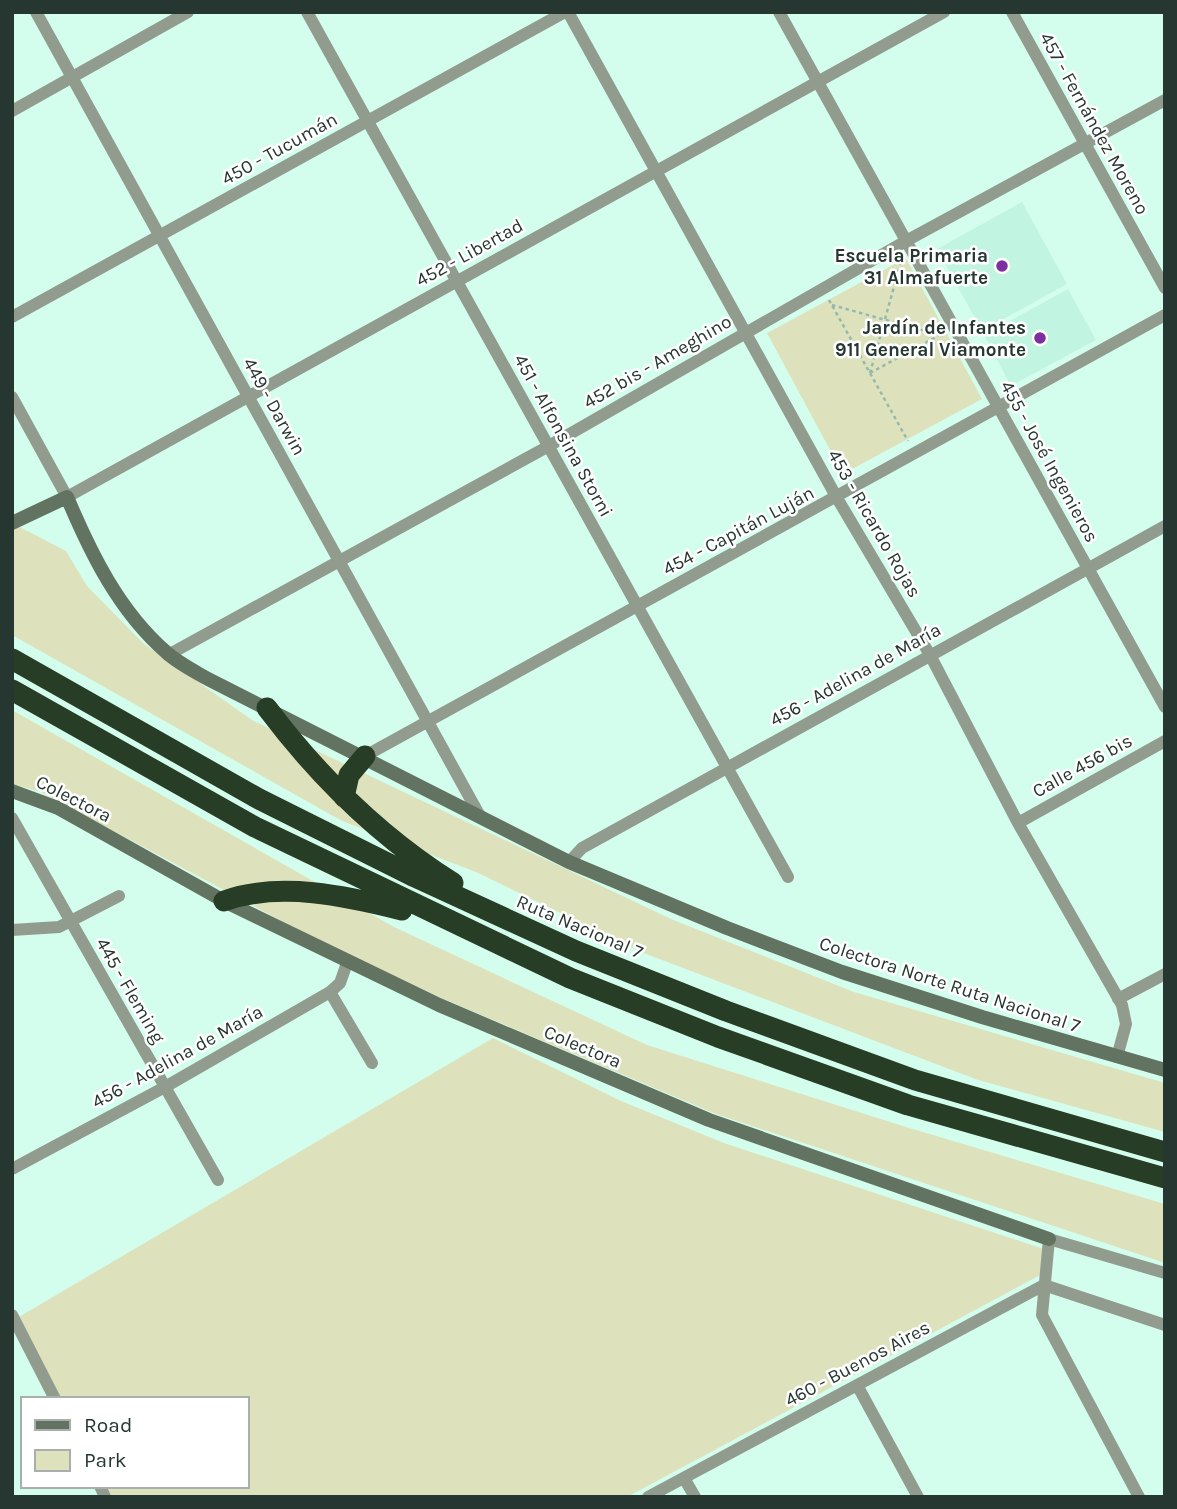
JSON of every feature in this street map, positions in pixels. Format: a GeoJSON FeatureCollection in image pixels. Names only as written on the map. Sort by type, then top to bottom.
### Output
{"type":"FeatureCollection","features":[{"type":"Feature","properties":{"kind":"highway","name":"Ruta Nacional 7"},"geometry":{"type":"LineString","coordinates":[[12,659],[259,799],[415,877],[520,925],[726,1011],[915,1080],[1165,1152]]}},
{"type":"Feature","properties":{"kind":"highway"},"geometry":{"type":"LineString","coordinates":[[12,690],[255,827],[448,922],[570,978],[730,1041],[908,1105],[1165,1178]]}},
{"type":"Feature","properties":{"kind":"highway"},"geometry":{"type":"LineString","coordinates":[[267,708],[303,757],[406,851],[520,925]]}},
{"type":"Feature","properties":{"kind":"highway"},"geometry":{"type":"LineString","coordinates":[[344,797],[349,775],[365,757]]}},
{"type":"Feature","properties":{"kind":"highway"},"geometry":{"type":"LineString","coordinates":[[224,901],[253,893],[297,892],[377,904],[448,922]]}},
{"type":"Feature","properties":{"kind":"street","name":"449 - Darwin"},"geometry":{"type":"LineString","coordinates":[[36,12],[481,819]]}},
{"type":"Feature","properties":{"kind":"street"},"geometry":{"type":"LineString","coordinates":[[12,111],[188,12]]}},
{"type":"Feature","properties":{"kind":"street","name":"451 - Alfonsina Storni"},"geometry":{"type":"LineString","coordinates":[[307,12],[788,877]]}},
{"type":"Feature","properties":{"kind":"street","name":"450 - Tucumán"},"geometry":{"type":"LineString","coordinates":[[12,317],[566,12]]}},
{"type":"Feature","properties":{"kind":"street","name":"453 - Ricardo Rojas"},"geometry":{"type":"LineString","coordinates":[[566,12],[837,498],[930,655],[1018,823],[1118,999],[1126,1024],[1117,1057]]}},
{"type":"Feature","properties":{"kind":"street","name":"455 - José Ingenieros"},"geometry":{"type":"LineString","coordinates":[[779,12],[1165,707]]}},
{"type":"Feature","properties":{"kind":"street","name":"452 - Libertad"},"geometry":{"type":"LineString","coordinates":[[14,521],[67,496],[248,397],[944,12]]}},
{"type":"Feature","properties":{"kind":"street","name":"457 - Fernández Moreno"},"geometry":{"type":"LineString","coordinates":[[1012,12],[1165,288]]}},
{"type":"Feature","properties":{"kind":"street","name":"452 bis - Ameghino"},"geometry":{"type":"LineString","coordinates":[[168,654],[547,447],[822,288],[1165,100]]}},
{"type":"Feature","properties":{"kind":"street","name":"454 - Capitán Luján"},"geometry":{"type":"LineString","coordinates":[[365,757],[1165,315]]}},
{"type":"Feature","properties":{"kind":"street"},"geometry":{"type":"LineString","coordinates":[[12,397],[67,496],[108,583],[128,612],[168,654],[208,679],[569,862]]}},
{"type":"Feature","properties":{"kind":"street","name":"456 - Adelina de María"},"geometry":{"type":"LineString","coordinates":[[569,862],[582,848],[1165,526]]}},
{"type":"Feature","properties":{"kind":"street","name":"Calle 456 bis"},"geometry":{"type":"LineString","coordinates":[[1018,823],[1165,741]]}},
{"type":"Feature","properties":{"kind":"street","name":"Colectora"},"geometry":{"type":"LineString","coordinates":[[12,791],[58,808],[224,901],[347,962],[709,1120],[1049,1239],[1165,1273]]}},
{"type":"Feature","properties":{"kind":"street","name":"445 - Fleming"},"geometry":{"type":"LineString","coordinates":[[12,818],[218,1180]]}},
{"type":"Feature","properties":{"kind":"street","name":"Colectora Norte Ruta Nacional 7"},"geometry":{"type":"LineString","coordinates":[[569,862],[727,928],[842,972],[1165,1070]]}},
{"type":"Feature","properties":{"kind":"street"},"geometry":{"type":"LineString","coordinates":[[12,930],[59,927],[119,896]]}},
{"type":"Feature","properties":{"kind":"street"},"geometry":{"type":"LineString","coordinates":[[347,962],[340,983],[330,992],[372,1063]]}},
{"type":"Feature","properties":{"kind":"street"},"geometry":{"type":"LineString","coordinates":[[1118,999],[1165,974]]}},
{"type":"Feature","properties":{"kind":"street","name":"456 - Adelina de María"},"geometry":{"type":"LineString","coordinates":[[12,1169],[165,1087],[330,992]]}},
{"type":"Feature","properties":{"kind":"street"},"geometry":{"type":"LineString","coordinates":[[1049,1239],[1042,1315],[1139,1497]]}},
{"type":"Feature","properties":{"kind":"street"},"geometry":{"type":"LineString","coordinates":[[1044,1285],[1165,1325]]}},
{"type":"Feature","properties":{"kind":"street","name":"460 - Buenos Aires"},"geometry":{"type":"LineString","coordinates":[[648,1497],[1044,1285]]}},
{"type":"Feature","properties":{"kind":"street"},"geometry":{"type":"LineString","coordinates":[[12,1315],[54,1397]]}},
{"type":"Feature","properties":{"kind":"street"},"geometry":{"type":"LineString","coordinates":[[857,1385],[918,1497]]}},
{"type":"Feature","properties":{"kind":"street"},"geometry":{"type":"LineString","coordinates":[[684,1478],[695,1497]]}},
{"type":"Feature","properties":{"kind":"path"},"geometry":{"type":"LineString","coordinates":[[870,373],[887,320],[906,241]]}},
{"type":"Feature","properties":{"kind":"path"},"geometry":{"type":"LineString","coordinates":[[822,288],[916,454]]}},
{"type":"Feature","properties":{"kind":"path"},"geometry":{"type":"LineString","coordinates":[[832,305],[961,341]]}},
{"type":"Feature","properties":{"kind":"path"},"geometry":{"type":"LineString","coordinates":[[870,373],[939,335]]}},
{"type":"Feature","properties":{"kind":"shaded area","name":"Escuela Primaria 31 Almafuerte"},"geometry":{"type":"Polygon","coordinates":[[[1022,202],[1067,284],[982,331],[937,249],[1022,202]]]}},
{"type":"Feature","properties":{"kind":"shaded area","name":"Jardín de Infantes 911 General Viamonte"},"geometry":{"type":"Polygon","coordinates":[[[1068,289],[1096,340],[1011,386],[984,335],[1068,289]]]}},
{"type":"Feature","properties":{"kind":"green space"},"geometry":{"type":"Polygon","coordinates":[[[906,258],[982,399],[843,474],[767,333],[906,258]]]}},
{"type":"Feature","properties":{"kind":"green space"},"geometry":{"type":"Polygon","coordinates":[[[12,523],[66,551],[87,586],[143,643],[252,720],[671,919],[854,992],[1165,1083],[1165,1132],[978,1080],[641,952],[476,872],[342,821],[12,635],[12,523]]]}},
{"type":"Feature","properties":{"kind":"green space"},"geometry":{"type":"Polygon","coordinates":[[[12,710],[394,927],[647,1045],[906,1127],[1165,1204],[1165,1263],[716,1114],[439,997],[319,941],[41,792],[12,784],[12,710]]]}},
{"type":"Feature","properties":{"kind":"green space"},"geometry":{"type":"Polygon","coordinates":[[[493,1038],[621,1101],[724,1143],[1044,1249],[1044,1273],[627,1497],[101,1497],[97,1488],[248,1488],[248,1397],[51,1397],[12,1321],[493,1038]]]}},
{"type":"Feature","properties":{"kind":"place","name":"Escuela Primaria 31 Almafuerte"},"geometry":{"type":"Point","coordinates":[1002,266]}},
{"type":"Feature","properties":{"kind":"place","name":"Jardín de Infantes 911 General Viamonte"},"geometry":{"type":"Point","coordinates":[1040,338]}}]}
